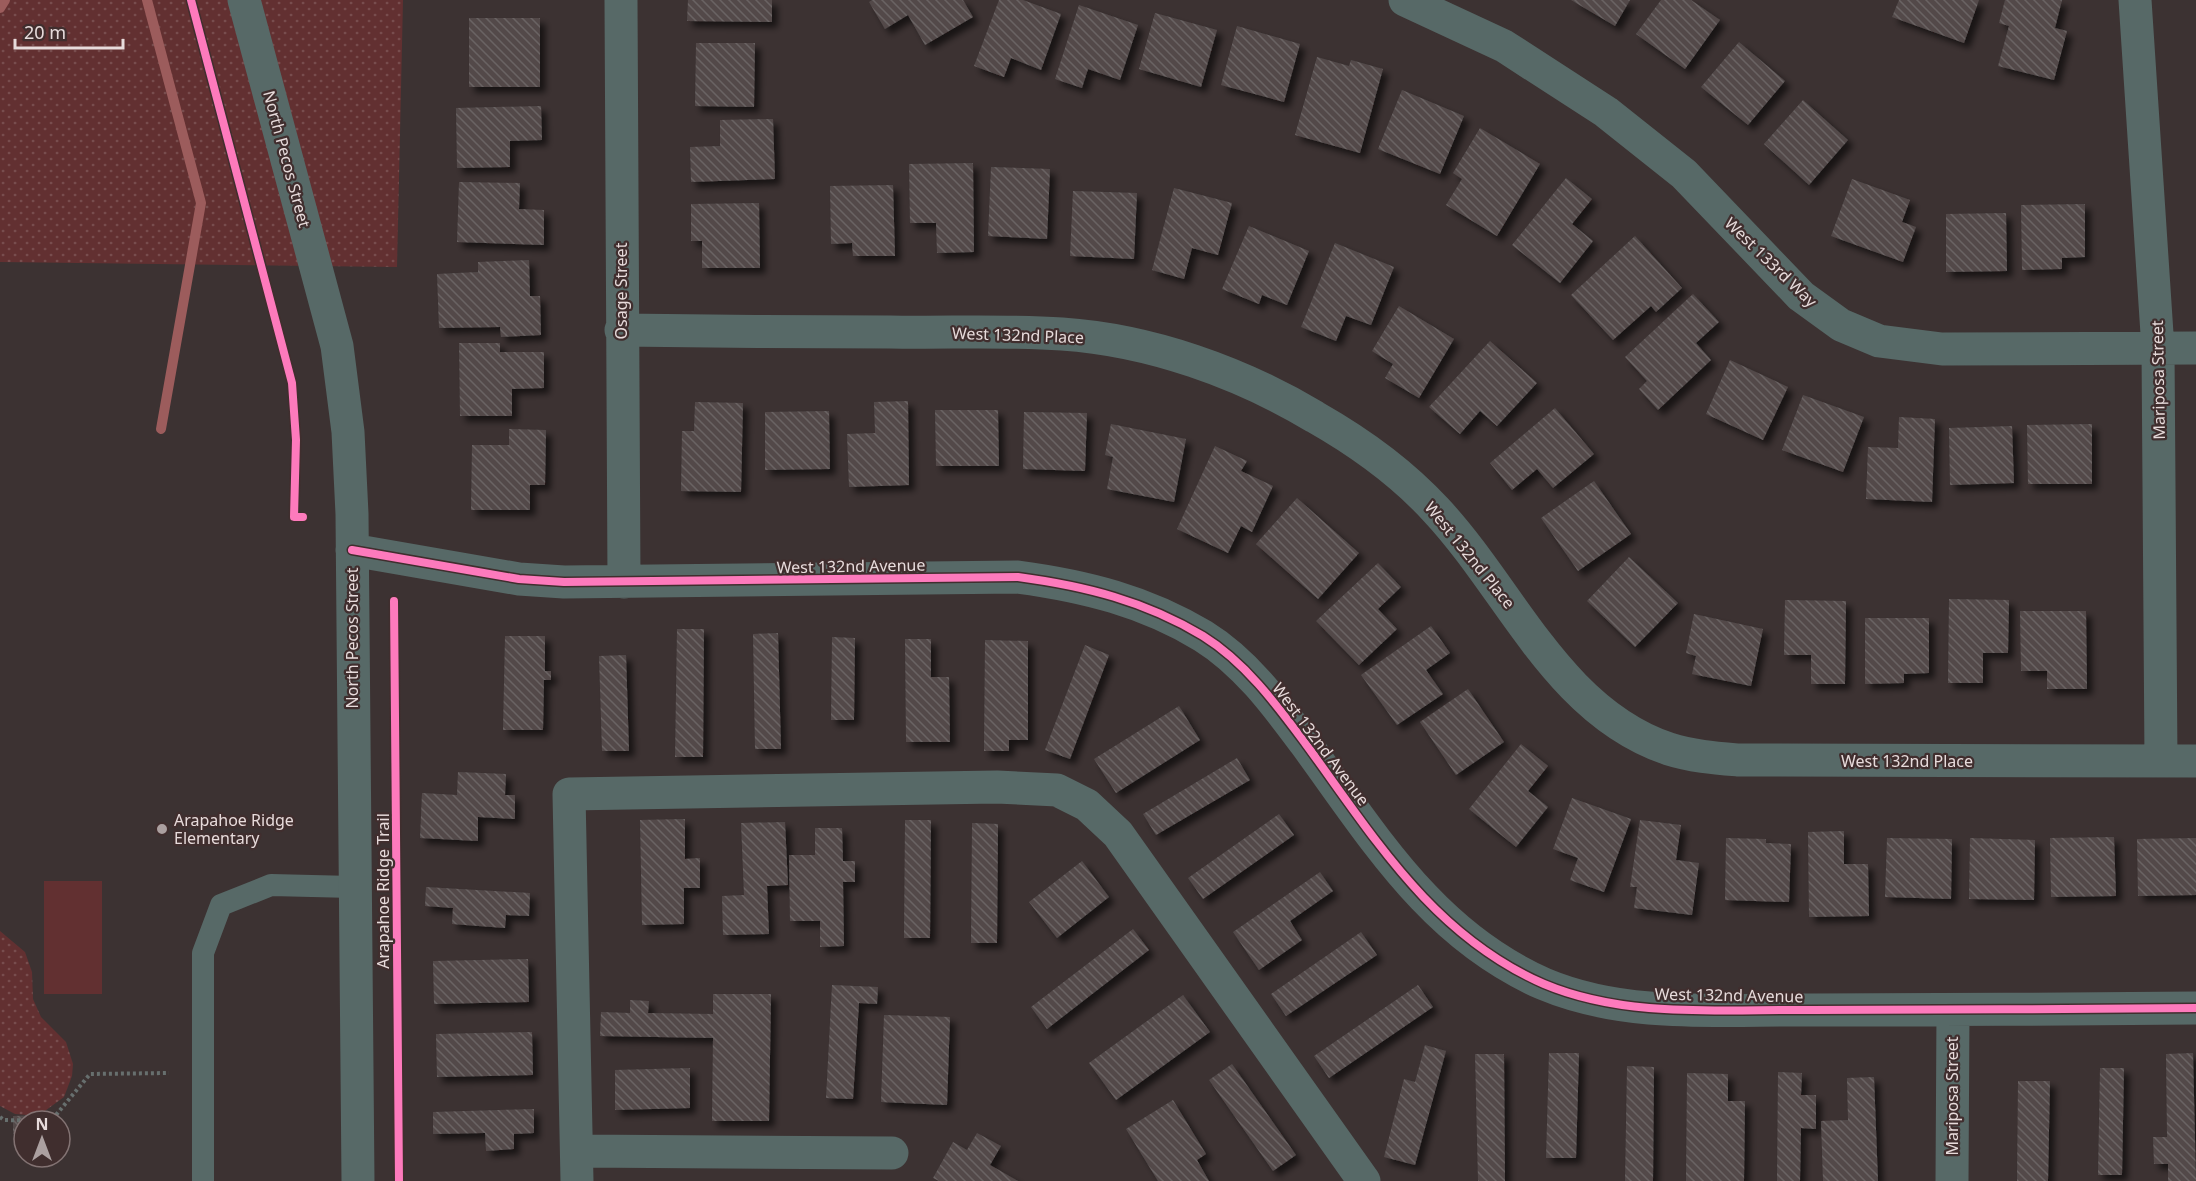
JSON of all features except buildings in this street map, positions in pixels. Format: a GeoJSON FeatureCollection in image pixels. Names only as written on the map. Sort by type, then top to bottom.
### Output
{"type":"FeatureCollection","features":[{"type":"Feature","properties":{"kind":"street","name":"North Pecos Street"},"geometry":{"type":"LineString","coordinates":[[244,0],[337,346],[348,432],[352,550],[353,886],[358,1181]]}},
{"type":"Feature","properties":{"kind":"street","name":"Osage Street"},"geometry":{"type":"LineString","coordinates":[[621,0],[624,582]]}},
{"type":"Feature","properties":{"kind":"street","name":"West 133rd Way"},"geometry":{"type":"LineString","coordinates":[[1406,0],[1504,46],[1606,112],[1684,174],[1801,296],[1840,325],[1879,341],[1942,349],[2158,350],[2196,348]]}},
{"type":"Feature","properties":{"kind":"street","name":"Mariposa Street"},"geometry":{"type":"LineString","coordinates":[[2135,0],[2158,350],[2161,761]]}},
{"type":"Feature","properties":{"kind":"street","name":"West 132nd Place"},"geometry":{"type":"LineString","coordinates":[[621,330],[1063,334],[1156,350],[1265,390],[1365,447],[1436,509],[1575,689],[1610,718],[1639,737],[1670,749],[1738,760],[2196,761]]}},
{"type":"Feature","properties":{"kind":"street","name":"West 132nd Avenue"},"geometry":{"type":"LineString","coordinates":[[352,550],[519,579],[624,582],[1018,578],[1068,584],[1103,592],[1142,604],[1205,638],[1253,678],[1277,705],[1403,877],[1433,909],[1469,941],[1543,983],[1576,995],[1654,1009],[2196,1008]]}},
{"type":"Feature","properties":{"kind":"street"},"geometry":{"type":"LineString","coordinates":[[892,1153],[577,1166],[569,794],[997,787],[1057,790],[1087,805],[1118,834],[1359,1179]]}},
{"type":"Feature","properties":{"kind":"street","name":"Mariposa Street"},"geometry":{"type":"LineString","coordinates":[[1952,1181],[1953,1010]]}},
{"type":"Feature","properties":{"kind":"lane"},"geometry":{"type":"LineString","coordinates":[[203,1181],[203,953],[220,905],[272,885],[353,886]]}},
{"type":"Feature","properties":{"kind":"path"},"geometry":{"type":"LineString","coordinates":[[0,1116],[4,1120],[51,1120],[90,1074],[169,1073]]}},
{"type":"Feature","properties":{"kind":"shaded area"},"geometry":{"type":"Polygon","coordinates":[[[0,0],[403,0],[397,267],[0,262],[0,0]]]}},
{"type":"Feature","properties":{"kind":"shaded area"},"geometry":{"type":"Polygon","coordinates":[[[44,881],[102,881],[102,994],[44,994],[44,881]]]}},
{"type":"Feature","properties":{"kind":"shaded area"},"geometry":{"type":"Polygon","coordinates":[[[0,931],[25,952],[32,972],[33,999],[41,1017],[66,1042],[73,1064],[72,1076],[64,1097],[48,1109],[12,1109],[12,1112],[0,1106],[0,931]]]}},
{"type":"Feature","properties":{"kind":"waterway"},"geometry":{"type":"LineString","coordinates":[[0,8],[5,0]]}},
{"type":"Feature","properties":{"kind":"waterway"},"geometry":{"type":"LineString","coordinates":[[147,0],[201,203],[161,429]]}},
{"type":"Feature","properties":{"kind":"cycle path"},"geometry":{"type":"LineString","coordinates":[[191,0],[292,383],[296,440],[294,517],[303,517]]}},
{"type":"Feature","properties":{"kind":"cycle path"},"geometry":{"type":"LineString","coordinates":[[352,550],[519,579],[564,582],[1018,577],[1091,590],[1159,613],[1203,636],[1233,658],[1271,699],[1381,848],[1437,911],[1469,939],[1504,963],[1544,984],[1608,1003],[1676,1010],[2196,1008]]}},
{"type":"Feature","properties":{"kind":"cycle path","name":"Arapahoe Ridge Trail"},"geometry":{"type":"LineString","coordinates":[[394,601],[399,1181]]}},
{"type":"Feature","properties":{"kind":"place","name":"Arapahoe Ridge Elementary"},"geometry":{"type":"Point","coordinates":[162,829]}}]}
